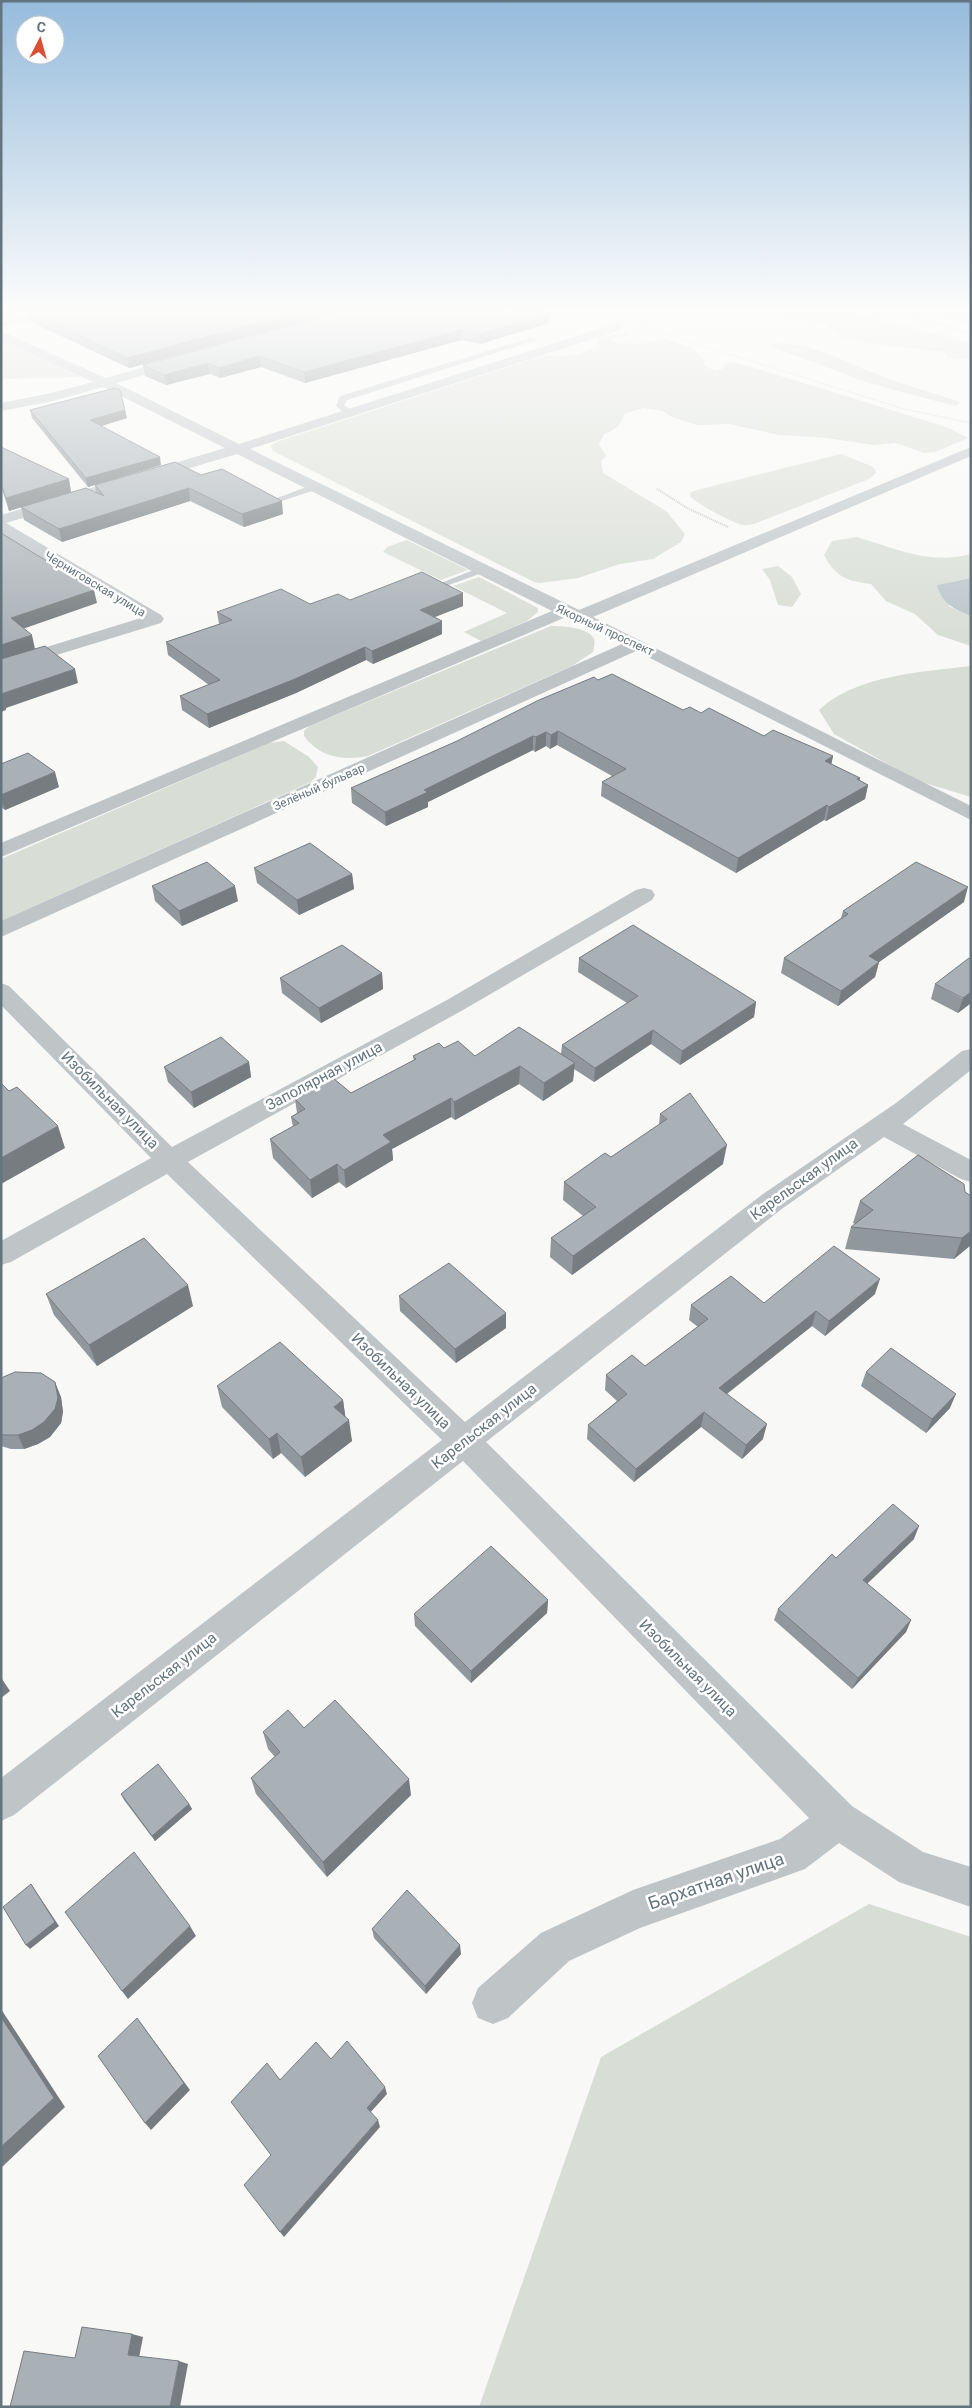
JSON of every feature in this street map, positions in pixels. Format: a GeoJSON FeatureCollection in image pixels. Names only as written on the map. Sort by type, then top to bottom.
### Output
{"type":"FeatureCollection","features":[{"type":"Feature","properties":{"kind":"street","name":"Якорный проспект"},"geometry":{"type":"LineString","coordinates":[[181,420],[481,570],[636,644],[971,814]]}},
{"type":"Feature","properties":{"kind":"street"},"geometry":{"type":"LineString","coordinates":[[1,520],[322,420]]}},
{"type":"Feature","properties":{"kind":"street"},"geometry":{"type":"LineString","coordinates":[[1,851],[971,451]]}},
{"type":"Feature","properties":{"kind":"street","name":"Черниговская улица"},"geometry":{"type":"LineString","coordinates":[[1,527],[155,620],[1,667]]}},
{"type":"Feature","properties":{"kind":"street","name":"Зелёный бульвар"},"geometry":{"type":"LineString","coordinates":[[1,930],[636,644]]}},
{"type":"Feature","properties":{"kind":"street","name":"Заполярная улица"},"geometry":{"type":"LineString","coordinates":[[1,1254],[169,1160],[455,1005],[644,895]]}},
{"type":"Feature","properties":{"kind":"street","name":"Изобильная улица"},"geometry":{"type":"LineString","coordinates":[[1,991],[169,1160],[464,1441],[838,1820]]}},
{"type":"Feature","properties":{"kind":"street","name":"Карельская улица"},"geometry":{"type":"LineString","coordinates":[[1,1802],[773,1201],[882,1124],[905,1110],[971,1057]]}},
{"type":"Feature","properties":{"kind":"street"},"geometry":{"type":"LineString","coordinates":[[882,1124],[971,1172]]}},
{"type":"Feature","properties":{"kind":"street"},"geometry":{"type":"LineString","coordinates":[[838,1820],[913,1868],[971,1887]]}},
{"type":"Feature","properties":{"kind":"street","name":"Бархатная улица"},"geometry":{"type":"LineString","coordinates":[[493,2003],[555,1946],[632,1910],[792,1855],[838,1820]]}},
{"type":"Feature","properties":{"kind":"lane"},"geometry":{"type":"LineString","coordinates":[[279,499],[315,487]]}},
{"type":"Feature","properties":{"kind":"lane"},"geometry":{"type":"LineString","coordinates":[[446,583],[481,570]]}},
{"type":"Feature","properties":{"kind":"path"},"geometry":{"type":"LineString","coordinates":[[958,420],[971,423]]}},
{"type":"Feature","properties":{"kind":"path"},"geometry":{"type":"LineString","coordinates":[[657,489],[687,508],[759,540]]}},
{"type":"Feature","properties":{"kind":"shaded area"},"geometry":{"type":"Polygon","coordinates":[[[343,420],[622,420],[615,429],[604,434],[599,444],[606,456],[601,461],[603,473],[666,511],[685,534],[681,542],[653,559],[620,564],[578,578],[540,583],[534,582],[273,451],[271,446],[276,442],[343,420]]]}},
{"type":"Feature","properties":{"kind":"shaded area"},"geometry":{"type":"Polygon","coordinates":[[[683,420],[924,420],[946,427],[968,438],[935,452],[924,453],[896,443],[873,445],[827,438],[779,435],[729,424],[697,425],[683,420]]]}},
{"type":"Feature","properties":{"kind":"shaded area"},"geometry":{"type":"Polygon","coordinates":[[[841,454],[871,466],[875,469],[876,473],[869,479],[753,524],[743,525],[732,521],[706,508],[690,496],[691,492],[701,489],[841,454]]]}},
{"type":"Feature","properties":{"kind":"shaded area"},"geometry":{"type":"Polygon","coordinates":[[[857,537],[900,551],[927,557],[956,557],[971,554],[971,578],[938,585],[950,607],[971,616],[971,646],[938,635],[915,614],[886,601],[871,584],[848,579],[838,573],[824,555],[832,541],[857,537]]]}},
{"type":"Feature","properties":{"kind":"shaded area"},"geometry":{"type":"Polygon","coordinates":[[[407,540],[468,570],[441,580],[383,552],[387,547],[407,540]]]}},
{"type":"Feature","properties":{"kind":"shaded area"},"geometry":{"type":"Polygon","coordinates":[[[778,566],[792,577],[801,594],[792,607],[778,605],[770,580],[762,569],[778,566]]]}},
{"type":"Feature","properties":{"kind":"shaded area"},"geometry":{"type":"Polygon","coordinates":[[[479,577],[538,608],[538,612],[527,621],[481,641],[464,632],[507,613],[453,586],[479,577]]]}},
{"type":"Feature","properties":{"kind":"shaded area"},"geometry":{"type":"Polygon","coordinates":[[[971,578],[971,616],[959,611],[945,601],[937,585],[971,578]]]}},
{"type":"Feature","properties":{"kind":"shaded area"},"geometry":{"type":"Polygon","coordinates":[[[551,626],[574,628],[587,632],[594,639],[593,652],[572,666],[368,756],[350,758],[332,756],[317,749],[304,736],[304,731],[309,726],[551,626]]]}},
{"type":"Feature","properties":{"kind":"shaded area"},"geometry":{"type":"Polygon","coordinates":[[[971,666],[971,797],[918,781],[834,734],[819,710],[834,698],[870,682],[911,673],[971,666]]]}},
{"type":"Feature","properties":{"kind":"shaded area"},"geometry":{"type":"Polygon","coordinates":[[[284,741],[309,757],[318,767],[316,777],[311,782],[1,921],[1,859],[269,743],[284,741]]]}},
{"type":"Feature","properties":{"kind":"shaded area"},"geometry":{"type":"Polygon","coordinates":[[[869,1904],[971,1937],[971,2407],[479,2407],[601,2057],[869,1904]]]}},
{"type":"Feature","properties":{"kind":"building"},"geometry":{"type":"Polygon","coordinates":[[[39,420],[91,420],[160,457],[86,478],[39,420]]]}},
{"type":"Feature","properties":{"kind":"building"},"geometry":{"type":"Polygon","coordinates":[[[1,447],[69,479],[6,498],[1,484],[1,447]]]}},
{"type":"Feature","properties":{"kind":"building"},"geometry":{"type":"Polygon","coordinates":[[[175,462],[201,475],[222,469],[282,501],[242,514],[189,488],[59,529],[21,507],[86,488],[104,496],[95,485],[175,462]]]}},
{"type":"Feature","properties":{"kind":"building"},"geometry":{"type":"Polygon","coordinates":[[[1,533],[94,590],[11,618],[32,635],[1,645],[1,533]]]}},
{"type":"Feature","properties":{"kind":"building"},"geometry":{"type":"Polygon","coordinates":[[[422,572],[463,593],[420,610],[442,621],[372,651],[365,647],[295,679],[207,714],[180,696],[220,680],[166,642],[232,620],[217,612],[281,589],[310,604],[338,594],[350,600],[422,572]]]}},
{"type":"Feature","properties":{"kind":"building"},"geometry":{"type":"Polygon","coordinates":[[[45,646],[75,669],[1,694],[1,659],[45,646]]]}},
{"type":"Feature","properties":{"kind":"building"},"geometry":{"type":"Polygon","coordinates":[[[612,674],[683,710],[690,707],[701,713],[709,708],[764,736],[773,730],[833,756],[825,761],[860,778],[857,779],[868,785],[829,807],[827,805],[738,858],[602,782],[626,769],[558,731],[551,735],[546,732],[536,737],[533,736],[424,790],[428,792],[385,812],[351,788],[457,741],[539,700],[594,677],[598,680],[612,674]]]}},
{"type":"Feature","properties":{"kind":"building"},"geometry":{"type":"Polygon","coordinates":[[[28,753],[55,772],[1,795],[1,764],[28,753]]]}},
{"type":"Feature","properties":{"kind":"building"},"geometry":{"type":"Polygon","coordinates":[[[310,843],[352,874],[297,900],[254,868],[310,843]]]}},
{"type":"Feature","properties":{"kind":"building"},"geometry":{"type":"Polygon","coordinates":[[[207,862],[235,886],[179,911],[152,886],[207,862]]]}},
{"type":"Feature","properties":{"kind":"building"},"geometry":{"type":"Polygon","coordinates":[[[916,862],[968,887],[869,956],[879,962],[841,991],[784,958],[848,914],[843,911],[916,862]]]}},
{"type":"Feature","properties":{"kind":"building"},"geometry":{"type":"Polygon","coordinates":[[[633,925],[756,1002],[682,1051],[653,1030],[595,1068],[562,1045],[638,996],[579,958],[633,925]]]}},
{"type":"Feature","properties":{"kind":"building"},"geometry":{"type":"Polygon","coordinates":[[[342,945],[382,973],[319,1008],[280,978],[342,945]]]}},
{"type":"Feature","properties":{"kind":"building"},"geometry":{"type":"Polygon","coordinates":[[[969,958],[971,959],[971,992],[963,998],[935,984],[969,958]]]}},
{"type":"Feature","properties":{"kind":"building"},"geometry":{"type":"Polygon","coordinates":[[[519,1027],[575,1063],[544,1083],[520,1066],[454,1102],[451,1098],[383,1135],[391,1142],[344,1170],[337,1164],[310,1180],[270,1139],[299,1123],[291,1117],[305,1109],[295,1099],[333,1078],[351,1093],[416,1059],[413,1056],[439,1043],[444,1048],[458,1041],[475,1056],[519,1027]]]}},
{"type":"Feature","properties":{"kind":"building"},"geometry":{"type":"Polygon","coordinates":[[[221,1037],[249,1062],[191,1092],[164,1067],[221,1037]]]}},
{"type":"Feature","properties":{"kind":"building"},"geometry":{"type":"Polygon","coordinates":[[[1,1083],[9,1091],[17,1087],[58,1126],[1,1158],[1,1083]]]}},
{"type":"Feature","properties":{"kind":"building"},"geometry":{"type":"Polygon","coordinates":[[[690,1093],[727,1145],[573,1256],[551,1238],[596,1207],[564,1182],[605,1153],[611,1157],[667,1119],[660,1114],[690,1093]]]}},
{"type":"Feature","properties":{"kind":"building"},"geometry":{"type":"Polygon","coordinates":[[[918,1155],[964,1184],[965,1192],[971,1196],[971,1231],[962,1238],[851,1227],[873,1210],[860,1201],[918,1155]]]}},
{"type":"Feature","properties":{"kind":"building"},"geometry":{"type":"Polygon","coordinates":[[[144,1238],[188,1285],[89,1345],[46,1294],[144,1238]]]}},
{"type":"Feature","properties":{"kind":"building"},"geometry":{"type":"Polygon","coordinates":[[[834,1246],[880,1279],[829,1321],[816,1311],[719,1388],[767,1424],[746,1445],[704,1412],[636,1469],[588,1425],[627,1394],[606,1375],[632,1355],[645,1366],[708,1319],[691,1305],[731,1276],[764,1303],[834,1246]]]}},
{"type":"Feature","properties":{"kind":"building"},"geometry":{"type":"Polygon","coordinates":[[[449,1263],[506,1313],[455,1349],[399,1296],[449,1263]]]}},
{"type":"Feature","properties":{"kind":"building"},"geometry":{"type":"Polygon","coordinates":[[[280,1342],[343,1400],[334,1407],[349,1420],[301,1457],[277,1433],[269,1439],[217,1386],[280,1342]]]}},
{"type":"Feature","properties":{"kind":"building"},"geometry":{"type":"Polygon","coordinates":[[[891,1348],[956,1394],[932,1419],[866,1372],[891,1348]]]}},
{"type":"Feature","properties":{"kind":"building"},"geometry":{"type":"Polygon","coordinates":[[[15,1372],[41,1373],[55,1382],[58,1398],[55,1409],[44,1422],[32,1430],[18,1435],[4,1435],[1,1434],[1,1378],[15,1372]]]}},
{"type":"Feature","properties":{"kind":"building"},"geometry":{"type":"Polygon","coordinates":[[[893,1504],[919,1526],[863,1580],[911,1620],[858,1678],[778,1609],[832,1554],[836,1558],[893,1504]]]}},
{"type":"Feature","properties":{"kind":"building"},"geometry":{"type":"Polygon","coordinates":[[[491,1546],[548,1600],[471,1671],[414,1614],[491,1546]]]}},
{"type":"Feature","properties":{"kind":"building"},"geometry":{"type":"Polygon","coordinates":[[[335,1700],[409,1779],[323,1862],[251,1778],[280,1752],[263,1732],[288,1710],[304,1728],[335,1700]]]}},
{"type":"Feature","properties":{"kind":"building"},"geometry":{"type":"Polygon","coordinates":[[[158,1764],[189,1804],[152,1836],[121,1794],[158,1764]]]}},
{"type":"Feature","properties":{"kind":"building"},"geometry":{"type":"Polygon","coordinates":[[[134,1852],[190,1926],[122,1991],[65,1912],[134,1852]]]}},
{"type":"Feature","properties":{"kind":"building"},"geometry":{"type":"Polygon","coordinates":[[[31,1884],[55,1922],[26,1945],[3,1907],[31,1884]]]}},
{"type":"Feature","properties":{"kind":"building"},"geometry":{"type":"Polygon","coordinates":[[[407,1890],[460,1945],[425,1986],[372,1929],[407,1890]]]}},
{"type":"Feature","properties":{"kind":"building"},"geometry":{"type":"Polygon","coordinates":[[[1,2017],[54,2098],[1,2147],[1,2017]]]}},
{"type":"Feature","properties":{"kind":"building"},"geometry":{"type":"Polygon","coordinates":[[[137,2018],[184,2083],[145,2123],[98,2056],[137,2018]]]}},
{"type":"Feature","properties":{"kind":"building"},"geometry":{"type":"Polygon","coordinates":[[[347,2041],[385,2087],[367,2108],[378,2120],[280,2232],[244,2185],[271,2155],[231,2102],[267,2063],[280,2080],[316,2042],[331,2059],[347,2041]]]}},
{"type":"Feature","properties":{"kind":"building"},"geometry":{"type":"Polygon","coordinates":[[[82,2327],[132,2334],[128,2355],[179,2361],[170,2407],[10,2407],[24,2351],[75,2358],[82,2327]]]}}]}
